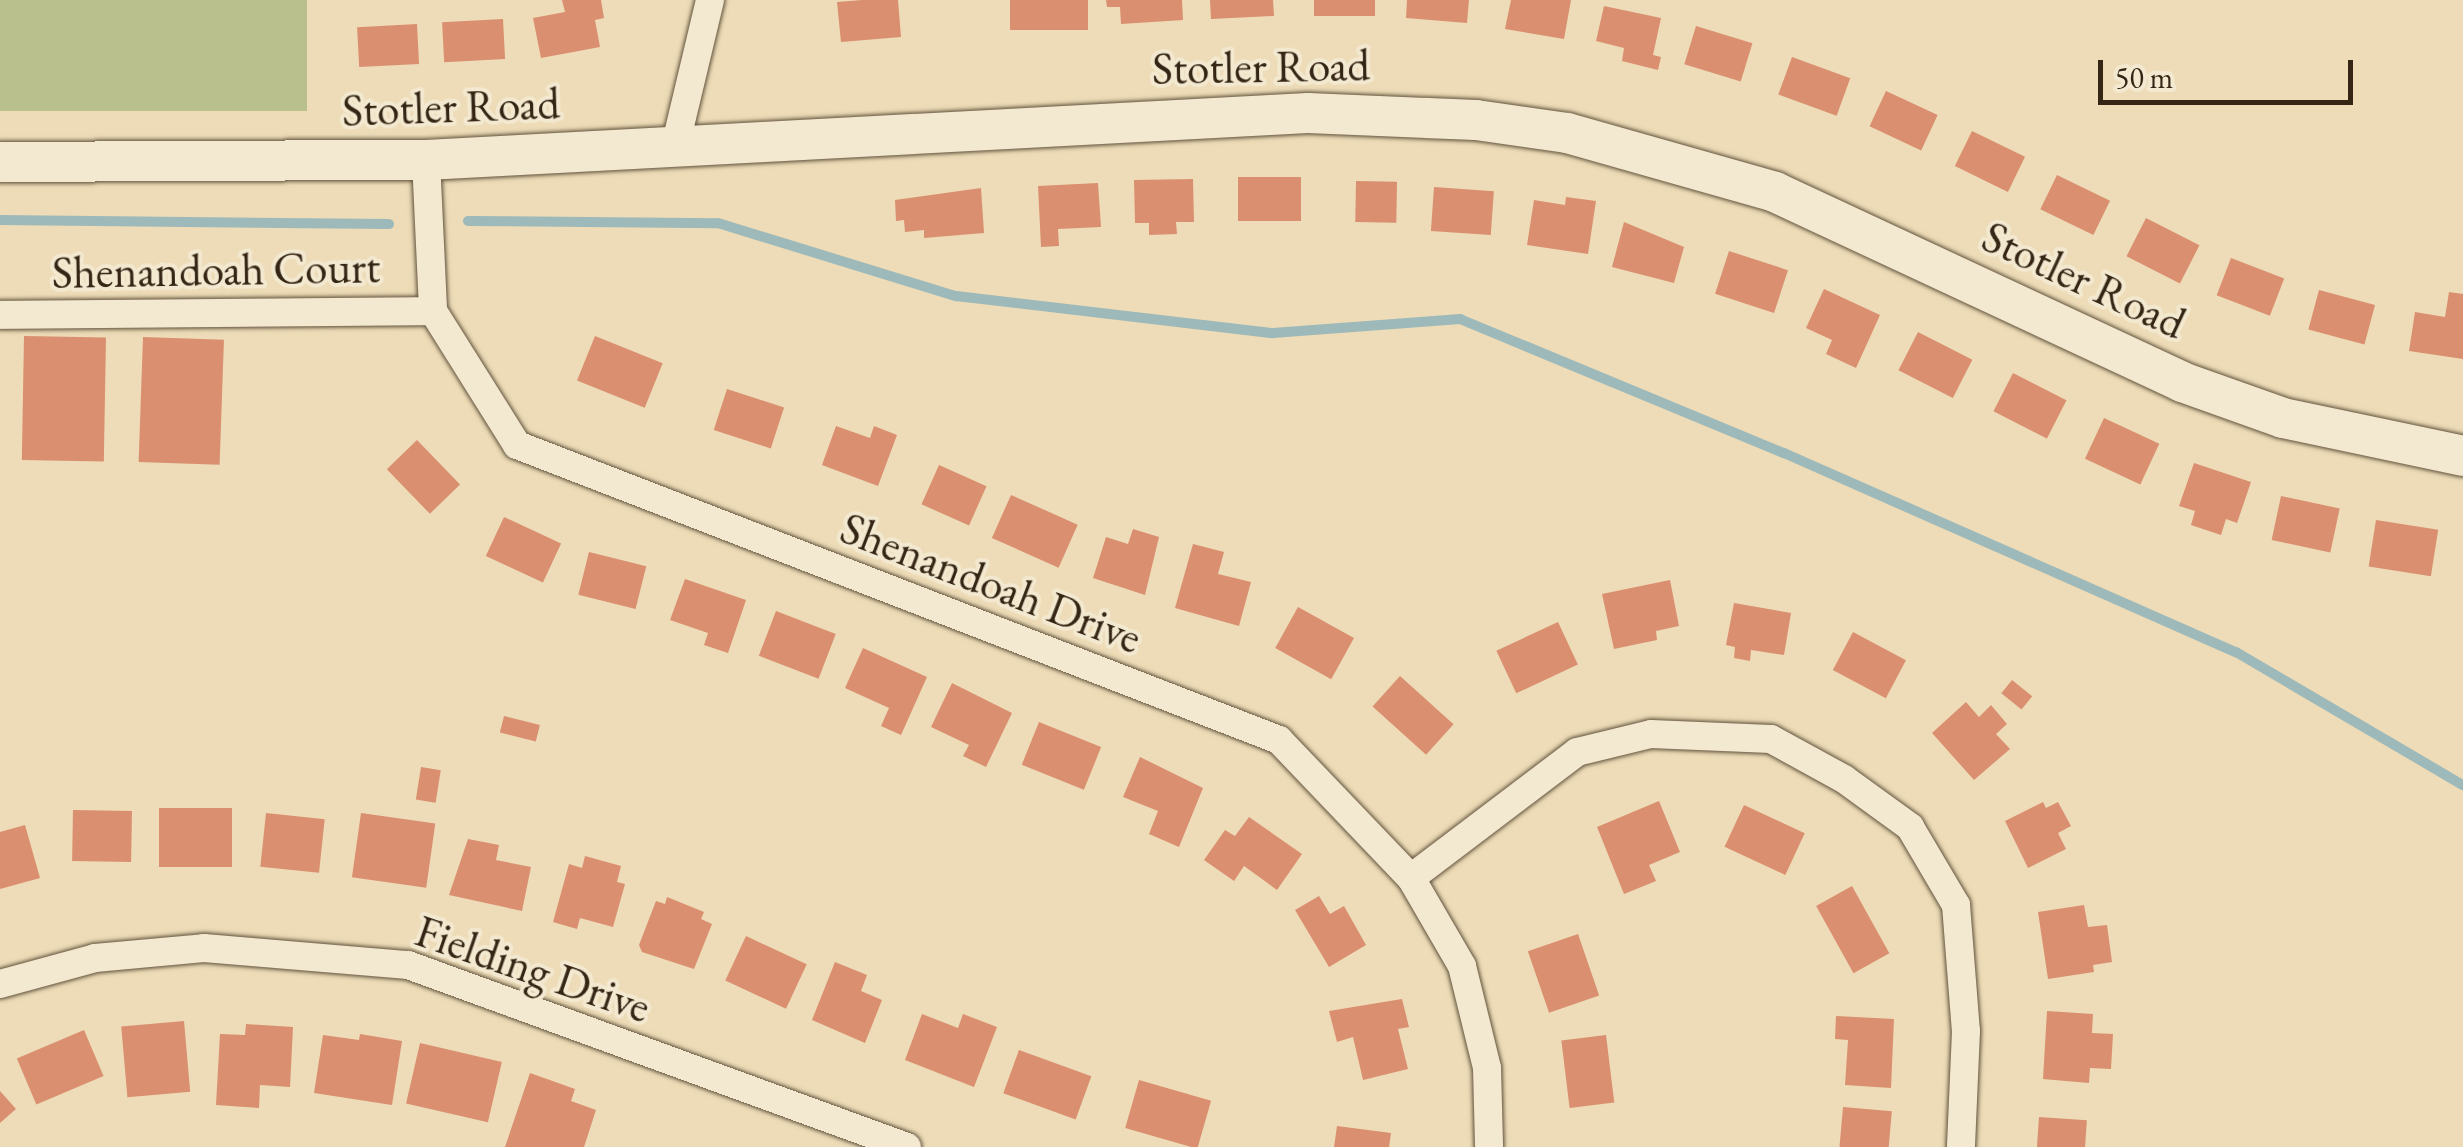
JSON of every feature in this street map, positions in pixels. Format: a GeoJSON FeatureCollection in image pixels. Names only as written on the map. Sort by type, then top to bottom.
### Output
{"type":"FeatureCollection","features":[{"type":"Feature","properties":{"kind":"street"},"geometry":{"type":"LineString","coordinates":[[675,146],[710,0]]}},
{"type":"Feature","properties":{"kind":"street","name":"Stotler Road"},"geometry":{"type":"LineString","coordinates":[[0,162],[426,160],[1308,113],[1476,120],[1567,133],[1775,192],[2182,382],[2283,418],[2463,456]]}},
{"type":"Feature","properties":{"kind":"street","name":"Shenandoah Drive"},"geometry":{"type":"LineString","coordinates":[[426,160],[434,311],[518,445],[1278,740],[1411,878],[1462,966],[1487,1068],[1489,1147]]}},
{"type":"Feature","properties":{"kind":"street","name":"Shenandoah Court"},"geometry":{"type":"LineString","coordinates":[[0,315],[434,311]]}},
{"type":"Feature","properties":{"kind":"street"},"geometry":{"type":"LineString","coordinates":[[1411,878],[1577,752],[1651,734],[1772,740],[1844,778],[1910,827],[1956,906],[1966,1031],[1962,1147]]}},
{"type":"Feature","properties":{"kind":"street","name":"Fielding Drive"},"geometry":{"type":"LineString","coordinates":[[0,984],[96,958],[204,948],[408,965],[907,1147]]}},
{"type":"Feature","properties":{"kind":"green space"},"geometry":{"type":"Polygon","coordinates":[[[0,0],[307,0],[307,111],[0,111],[0,0]]]}},
{"type":"Feature","properties":{"kind":"building"},"geometry":{"type":"Polygon","coordinates":[[[562,0],[601,0],[604,18],[595,20],[600,47],[541,58],[533,18],[565,12],[562,0]]]}},
{"type":"Feature","properties":{"kind":"building"},"geometry":{"type":"Polygon","coordinates":[[[898,0],[901,37],[841,42],[837,2],[898,0]]]}},
{"type":"Feature","properties":{"kind":"building"},"geometry":{"type":"Polygon","coordinates":[[[1010,0],[1088,0],[1088,30],[1010,30],[1010,0]]]}},
{"type":"Feature","properties":{"kind":"building"},"geometry":{"type":"Polygon","coordinates":[[[1106,0],[1182,0],[1183,20],[1121,24],[1120,7],[1107,7],[1106,0]]]}},
{"type":"Feature","properties":{"kind":"building"},"geometry":{"type":"Polygon","coordinates":[[[1210,0],[1273,0],[1274,16],[1211,19],[1210,0]]]}},
{"type":"Feature","properties":{"kind":"building"},"geometry":{"type":"Polygon","coordinates":[[[1314,0],[1375,0],[1375,16],[1314,16],[1314,0]]]}},
{"type":"Feature","properties":{"kind":"building"},"geometry":{"type":"Polygon","coordinates":[[[1407,0],[1469,0],[1467,23],[1406,18],[1407,0]]]}},
{"type":"Feature","properties":{"kind":"building"},"geometry":{"type":"Polygon","coordinates":[[[1511,0],[1571,0],[1564,39],[1505,29],[1511,0]]]}},
{"type":"Feature","properties":{"kind":"building"},"geometry":{"type":"Polygon","coordinates":[[[1604,6],[1661,18],[1653,55],[1661,57],[1658,70],[1622,61],[1624,48],[1596,41],[1604,6]]]}},
{"type":"Feature","properties":{"kind":"building"},"geometry":{"type":"Polygon","coordinates":[[[503,19],[505,59],[444,62],[442,22],[503,19]]]}},
{"type":"Feature","properties":{"kind":"building"},"geometry":{"type":"Polygon","coordinates":[[[417,24],[419,64],[359,67],[357,27],[417,24]]]}},
{"type":"Feature","properties":{"kind":"building"},"geometry":{"type":"Polygon","coordinates":[[[1696,26],[1752,43],[1741,82],[1684,64],[1696,26]]]}},
{"type":"Feature","properties":{"kind":"building"},"geometry":{"type":"Polygon","coordinates":[[[1792,57],[1850,78],[1837,116],[1778,95],[1792,57]]]}},
{"type":"Feature","properties":{"kind":"building"},"geometry":{"type":"Polygon","coordinates":[[[1886,91],[1938,115],[1921,150],[1870,126],[1886,91]]]}},
{"type":"Feature","properties":{"kind":"building"},"geometry":{"type":"Polygon","coordinates":[[[1972,131],[2025,157],[2008,192],[1955,166],[1972,131]]]}},
{"type":"Feature","properties":{"kind":"building"},"geometry":{"type":"Polygon","coordinates":[[[2057,175],[2110,201],[2093,235],[2040,209],[2057,175]]]}},
{"type":"Feature","properties":{"kind":"building"},"geometry":{"type":"Polygon","coordinates":[[[1238,177],[1301,177],[1301,221],[1238,221],[1238,177]]]}},
{"type":"Feature","properties":{"kind":"building"},"geometry":{"type":"Polygon","coordinates":[[[1193,179],[1194,222],[1176,222],[1177,234],[1149,235],[1149,223],[1135,223],[1134,180],[1193,179]]]}},
{"type":"Feature","properties":{"kind":"building"},"geometry":{"type":"Polygon","coordinates":[[[1356,181],[1397,182],[1396,223],[1355,222],[1356,181]]]}},
{"type":"Feature","properties":{"kind":"building"},"geometry":{"type":"Polygon","coordinates":[[[1098,183],[1101,227],[1058,229],[1059,246],[1041,247],[1038,186],[1098,183]]]}},
{"type":"Feature","properties":{"kind":"building"},"geometry":{"type":"Polygon","coordinates":[[[1434,187],[1494,191],[1491,235],[1431,231],[1434,187]]]}},
{"type":"Feature","properties":{"kind":"building"},"geometry":{"type":"Polygon","coordinates":[[[981,188],[984,233],[924,238],[924,230],[905,232],[904,220],[896,221],[895,200],[981,188]]]}},
{"type":"Feature","properties":{"kind":"building"},"geometry":{"type":"Polygon","coordinates":[[[1566,197],[1596,201],[1588,254],[1527,245],[1534,200],[1565,205],[1566,197]]]}},
{"type":"Feature","properties":{"kind":"building"},"geometry":{"type":"Polygon","coordinates":[[[2146,218],[2199,245],[2180,284],[2126,256],[2146,218]]]}},
{"type":"Feature","properties":{"kind":"building"},"geometry":{"type":"Polygon","coordinates":[[[1624,222],[1684,247],[1674,283],[1612,267],[1624,222]]]}},
{"type":"Feature","properties":{"kind":"building"},"geometry":{"type":"Polygon","coordinates":[[[1729,251],[1788,270],[1774,313],[1715,294],[1729,251]]]}},
{"type":"Feature","properties":{"kind":"building"},"geometry":{"type":"Polygon","coordinates":[[[2231,258],[2284,278],[2270,316],[2217,295],[2231,258]]]}},
{"type":"Feature","properties":{"kind":"building"},"geometry":{"type":"Polygon","coordinates":[[[1824,289],[1880,315],[1856,368],[1826,354],[1832,340],[1806,328],[1824,289]]]}},
{"type":"Feature","properties":{"kind":"building"},"geometry":{"type":"Polygon","coordinates":[[[2319,290],[2375,305],[2364,345],[2308,330],[2319,290]]]}},
{"type":"Feature","properties":{"kind":"building"},"geometry":{"type":"Polygon","coordinates":[[[2449,292],[2463,294],[2463,359],[2409,351],[2415,312],[2445,317],[2449,292]]]}},
{"type":"Feature","properties":{"kind":"building"},"geometry":{"type":"Polygon","coordinates":[[[1918,332],[1972,360],[1953,398],[1898,370],[1918,332]]]}},
{"type":"Feature","properties":{"kind":"building"},"geometry":{"type":"Polygon","coordinates":[[[24,336],[106,337],[104,461],[22,460],[24,336]]]}},
{"type":"Feature","properties":{"kind":"building"},"geometry":{"type":"Polygon","coordinates":[[[595,336],[663,363],[645,408],[577,381],[595,336]]]}},
{"type":"Feature","properties":{"kind":"building"},"geometry":{"type":"Polygon","coordinates":[[[143,337],[224,340],[220,465],[139,462],[143,337]]]}},
{"type":"Feature","properties":{"kind":"building"},"geometry":{"type":"Polygon","coordinates":[[[2013,373],[2066,400],[2047,439],[1993,411],[2013,373]]]}},
{"type":"Feature","properties":{"kind":"building"},"geometry":{"type":"Polygon","coordinates":[[[727,389],[784,408],[771,448],[714,430],[727,389]]]}},
{"type":"Feature","properties":{"kind":"building"},"geometry":{"type":"Polygon","coordinates":[[[2104,418],[2159,444],[2140,485],[2085,459],[2104,418]]]}},
{"type":"Feature","properties":{"kind":"building"},"geometry":{"type":"Polygon","coordinates":[[[836,426],[870,438],[874,426],[897,435],[878,486],[822,465],[836,426]]]}},
{"type":"Feature","properties":{"kind":"building"},"geometry":{"type":"Polygon","coordinates":[[[417,440],[460,485],[430,514],[387,469],[417,440]]]}},
{"type":"Feature","properties":{"kind":"building"},"geometry":{"type":"Polygon","coordinates":[[[2194,463],[2251,482],[2237,523],[2226,519],[2221,535],[2191,525],[2195,511],[2179,506],[2194,463]]]}},
{"type":"Feature","properties":{"kind":"building"},"geometry":{"type":"Polygon","coordinates":[[[939,465],[987,486],[969,525],[922,504],[939,465]]]}},
{"type":"Feature","properties":{"kind":"building"},"geometry":{"type":"Polygon","coordinates":[[[1011,495],[1078,525],[1059,568],[992,538],[1011,495]]]}},
{"type":"Feature","properties":{"kind":"building"},"geometry":{"type":"Polygon","coordinates":[[[2281,496],[2340,508],[2330,552],[2272,540],[2281,496]]]}},
{"type":"Feature","properties":{"kind":"building"},"geometry":{"type":"Polygon","coordinates":[[[504,517],[561,544],[543,583],[486,556],[504,517]]]}},
{"type":"Feature","properties":{"kind":"building"},"geometry":{"type":"Polygon","coordinates":[[[2376,520],[2438,530],[2431,576],[2369,566],[2376,520]]]}},
{"type":"Feature","properties":{"kind":"building"},"geometry":{"type":"Polygon","coordinates":[[[1133,529],[1159,537],[1145,595],[1093,578],[1106,537],[1128,544],[1133,529]]]}},
{"type":"Feature","properties":{"kind":"building"},"geometry":{"type":"Polygon","coordinates":[[[1193,544],[1224,552],[1218,574],[1251,582],[1239,626],[1175,608],[1193,544]]]}},
{"type":"Feature","properties":{"kind":"building"},"geometry":{"type":"Polygon","coordinates":[[[589,552],[646,566],[636,609],[578,595],[589,552]]]}},
{"type":"Feature","properties":{"kind":"building"},"geometry":{"type":"Polygon","coordinates":[[[685,579],[746,600],[728,653],[704,645],[708,633],[670,620],[685,579]]]}},
{"type":"Feature","properties":{"kind":"building"},"geometry":{"type":"Polygon","coordinates":[[[1670,580],[1679,626],[1656,631],[1657,640],[1614,649],[1602,594],[1670,580]]]}},
{"type":"Feature","properties":{"kind":"building"},"geometry":{"type":"Polygon","coordinates":[[[1734,603],[1791,613],[1784,655],[1751,650],[1750,661],[1734,658],[1735,647],[1726,645],[1734,603]]]}},
{"type":"Feature","properties":{"kind":"building"},"geometry":{"type":"Polygon","coordinates":[[[1298,607],[1354,638],[1331,679],[1275,648],[1298,607]]]}},
{"type":"Feature","properties":{"kind":"building"},"geometry":{"type":"Polygon","coordinates":[[[776,611],[836,634],[819,679],[759,656],[776,611]]]}},
{"type":"Feature","properties":{"kind":"building"},"geometry":{"type":"Polygon","coordinates":[[[1558,622],[1578,665],[1516,693],[1496,651],[1558,622]]]}},
{"type":"Feature","properties":{"kind":"building"},"geometry":{"type":"Polygon","coordinates":[[[1853,632],[1906,660],[1886,698],[1833,670],[1853,632]]]}},
{"type":"Feature","properties":{"kind":"building"},"geometry":{"type":"Polygon","coordinates":[[[863,648],[927,677],[901,735],[881,726],[889,708],[845,688],[863,648]]]}},
{"type":"Feature","properties":{"kind":"building"},"geometry":{"type":"Polygon","coordinates":[[[1400,676],[1454,724],[1426,755],[1373,706],[1400,676]]]}},
{"type":"Feature","properties":{"kind":"building"},"geometry":{"type":"Polygon","coordinates":[[[2012,680],[2032,696],[2022,710],[2001,693],[2012,680]]]}},
{"type":"Feature","properties":{"kind":"building"},"geometry":{"type":"Polygon","coordinates":[[[952,683],[1012,713],[986,767],[963,756],[969,745],[931,727],[952,683]]]}},
{"type":"Feature","properties":{"kind":"building"},"geometry":{"type":"Polygon","coordinates":[[[1966,702],[1979,717],[1991,705],[2007,724],[1996,734],[2010,749],[1974,780],[1932,733],[1966,702]]]}},
{"type":"Feature","properties":{"kind":"building"},"geometry":{"type":"Polygon","coordinates":[[[504,716],[540,725],[536,741],[500,732],[504,716]]]}},
{"type":"Feature","properties":{"kind":"building"},"geometry":{"type":"Polygon","coordinates":[[[1039,722],[1101,747],[1084,790],[1022,765],[1039,722]]]}},
{"type":"Feature","properties":{"kind":"building"},"geometry":{"type":"Polygon","coordinates":[[[1140,757],[1203,788],[1179,847],[1149,834],[1158,811],[1123,797],[1140,757]]]}},
{"type":"Feature","properties":{"kind":"building"},"geometry":{"type":"Polygon","coordinates":[[[421,767],[441,770],[436,803],[416,800],[421,767]]]}},
{"type":"Feature","properties":{"kind":"building"},"geometry":{"type":"Polygon","coordinates":[[[1659,801],[1680,852],[1649,865],[1656,881],[1624,894],[1597,827],[1659,801]]]}},
{"type":"Feature","properties":{"kind":"building"},"geometry":{"type":"Polygon","coordinates":[[[2043,802],[2046,808],[2058,802],[2071,826],[2058,833],[2066,849],[2028,868],[2005,821],[2043,802]]]}},
{"type":"Feature","properties":{"kind":"building"},"geometry":{"type":"Polygon","coordinates":[[[1744,805],[1805,833],[1785,875],[1725,847],[1744,805]]]}},
{"type":"Feature","properties":{"kind":"building"},"geometry":{"type":"Polygon","coordinates":[[[159,808],[232,808],[232,867],[159,867],[159,808]]]}},
{"type":"Feature","properties":{"kind":"building"},"geometry":{"type":"Polygon","coordinates":[[[73,810],[132,811],[131,862],[72,861],[73,810]]]}},
{"type":"Feature","properties":{"kind":"building"},"geometry":{"type":"Polygon","coordinates":[[[266,813],[325,819],[319,873],[260,867],[266,813]]]}},
{"type":"Feature","properties":{"kind":"building"},"geometry":{"type":"Polygon","coordinates":[[[361,813],[435,823],[426,888],[352,877],[361,813]]]}},
{"type":"Feature","properties":{"kind":"building"},"geometry":{"type":"Polygon","coordinates":[[[1249,817],[1302,854],[1277,890],[1244,866],[1234,881],[1204,860],[1225,830],[1235,836],[1249,817]]]}},
{"type":"Feature","properties":{"kind":"building"},"geometry":{"type":"Polygon","coordinates":[[[25,825],[40,878],[0,889],[0,832],[25,825]]]}},
{"type":"Feature","properties":{"kind":"building"},"geometry":{"type":"Polygon","coordinates":[[[468,839],[499,845],[496,860],[531,867],[522,911],[449,895],[468,839]]]}},
{"type":"Feature","properties":{"kind":"building"},"geometry":{"type":"Polygon","coordinates":[[[585,856],[621,866],[617,882],[625,884],[613,927],[580,918],[577,929],[553,922],[569,864],[582,868],[585,856]]]}},
{"type":"Feature","properties":{"kind":"building"},"geometry":{"type":"Polygon","coordinates":[[[1852,886],[1889,953],[1853,973],[1816,906],[1852,886]]]}},
{"type":"Feature","properties":{"kind":"building"},"geometry":{"type":"Polygon","coordinates":[[[1319,896],[1330,914],[1344,906],[1366,945],[1329,967],[1295,910],[1319,896]]]}},
{"type":"Feature","properties":{"kind":"building"},"geometry":{"type":"Polygon","coordinates":[[[667,897],[704,912],[701,919],[712,924],[694,969],[642,952],[639,945],[656,901],[665,904],[667,897]]]}},
{"type":"Feature","properties":{"kind":"building"},"geometry":{"type":"Polygon","coordinates":[[[2084,905],[2088,927],[2107,925],[2112,962],[2093,965],[2094,972],[2048,979],[2038,912],[2084,905]]]}},
{"type":"Feature","properties":{"kind":"building"},"geometry":{"type":"Polygon","coordinates":[[[1578,934],[1599,995],[1549,1013],[1528,951],[1578,934]]]}},
{"type":"Feature","properties":{"kind":"building"},"geometry":{"type":"Polygon","coordinates":[[[746,936],[807,964],[786,1009],[725,980],[746,936]]]}},
{"type":"Feature","properties":{"kind":"building"},"geometry":{"type":"Polygon","coordinates":[[[835,962],[867,975],[861,991],[882,1000],[865,1043],[812,1020],[835,962]]]}},
{"type":"Feature","properties":{"kind":"building"},"geometry":{"type":"Polygon","coordinates":[[[1402,999],[1409,1027],[1398,1029],[1408,1069],[1363,1080],[1353,1037],[1337,1042],[1329,1011],[1402,999]]]}},
{"type":"Feature","properties":{"kind":"building"},"geometry":{"type":"Polygon","coordinates":[[[2047,1011],[2093,1014],[2092,1033],[2113,1034],[2111,1069],[2090,1068],[2089,1083],[2043,1079],[2047,1011]]]}},
{"type":"Feature","properties":{"kind":"building"},"geometry":{"type":"Polygon","coordinates":[[[922,1014],[958,1028],[963,1014],[997,1027],[974,1087],[905,1060],[922,1014]]]}},
{"type":"Feature","properties":{"kind":"building"},"geometry":{"type":"Polygon","coordinates":[[[1836,1016],[1894,1019],[1891,1088],[1845,1085],[1848,1040],[1835,1039],[1836,1016]]]}},
{"type":"Feature","properties":{"kind":"building"},"geometry":{"type":"Polygon","coordinates":[[[184,1021],[190,1092],[127,1097],[121,1026],[184,1021]]]}},
{"type":"Feature","properties":{"kind":"building"},"geometry":{"type":"Polygon","coordinates":[[[246,1024],[293,1027],[290,1087],[260,1085],[259,1108],[216,1105],[220,1034],[245,1035],[246,1024]]]}},
{"type":"Feature","properties":{"kind":"building"},"geometry":{"type":"Polygon","coordinates":[[[84,1030],[104,1076],[36,1105],[17,1059],[84,1030]]]}},
{"type":"Feature","properties":{"kind":"building"},"geometry":{"type":"Polygon","coordinates":[[[360,1034],[402,1041],[392,1105],[314,1093],[323,1035],[359,1040],[360,1034]]]}},
{"type":"Feature","properties":{"kind":"building"},"geometry":{"type":"Polygon","coordinates":[[[1606,1035],[1614,1102],[1570,1108],[1561,1040],[1606,1035]]]}},
{"type":"Feature","properties":{"kind":"building"},"geometry":{"type":"Polygon","coordinates":[[[420,1043],[502,1062],[488,1122],[406,1103],[420,1043]]]}},
{"type":"Feature","properties":{"kind":"building"},"geometry":{"type":"Polygon","coordinates":[[[1019,1050],[1091,1076],[1076,1120],[1003,1093],[1019,1050]]]}},
{"type":"Feature","properties":{"kind":"building"},"geometry":{"type":"Polygon","coordinates":[[[530,1073],[575,1089],[571,1101],[596,1110],[584,1147],[505,1147],[530,1073]]]}},
{"type":"Feature","properties":{"kind":"building"},"geometry":{"type":"Polygon","coordinates":[[[1139,1080],[1211,1101],[1198,1147],[1125,1128],[1139,1080]]]}},
{"type":"Feature","properties":{"kind":"building"},"geometry":{"type":"Polygon","coordinates":[[[0,1091],[16,1109],[0,1123],[0,1091]]]}},
{"type":"Feature","properties":{"kind":"building"},"geometry":{"type":"Polygon","coordinates":[[[1843,1107],[1892,1111],[1889,1147],[1840,1147],[1843,1107]]]}},
{"type":"Feature","properties":{"kind":"building"},"geometry":{"type":"Polygon","coordinates":[[[2039,1117],[2087,1120],[2085,1147],[2037,1147],[2039,1117]]]}},
{"type":"Feature","properties":{"kind":"building"},"geometry":{"type":"Polygon","coordinates":[[[1337,1126],[1391,1133],[1389,1147],[1334,1147],[1337,1126]]]}},
{"type":"Feature","properties":{"kind":"waterway"},"geometry":{"type":"LineString","coordinates":[[0,220],[389,224]]}},
{"type":"Feature","properties":{"kind":"waterway"},"geometry":{"type":"LineString","coordinates":[[468,221],[718,223],[956,296],[1273,333],[1460,319],[1784,453],[2236,652],[2463,785]]}}]}
